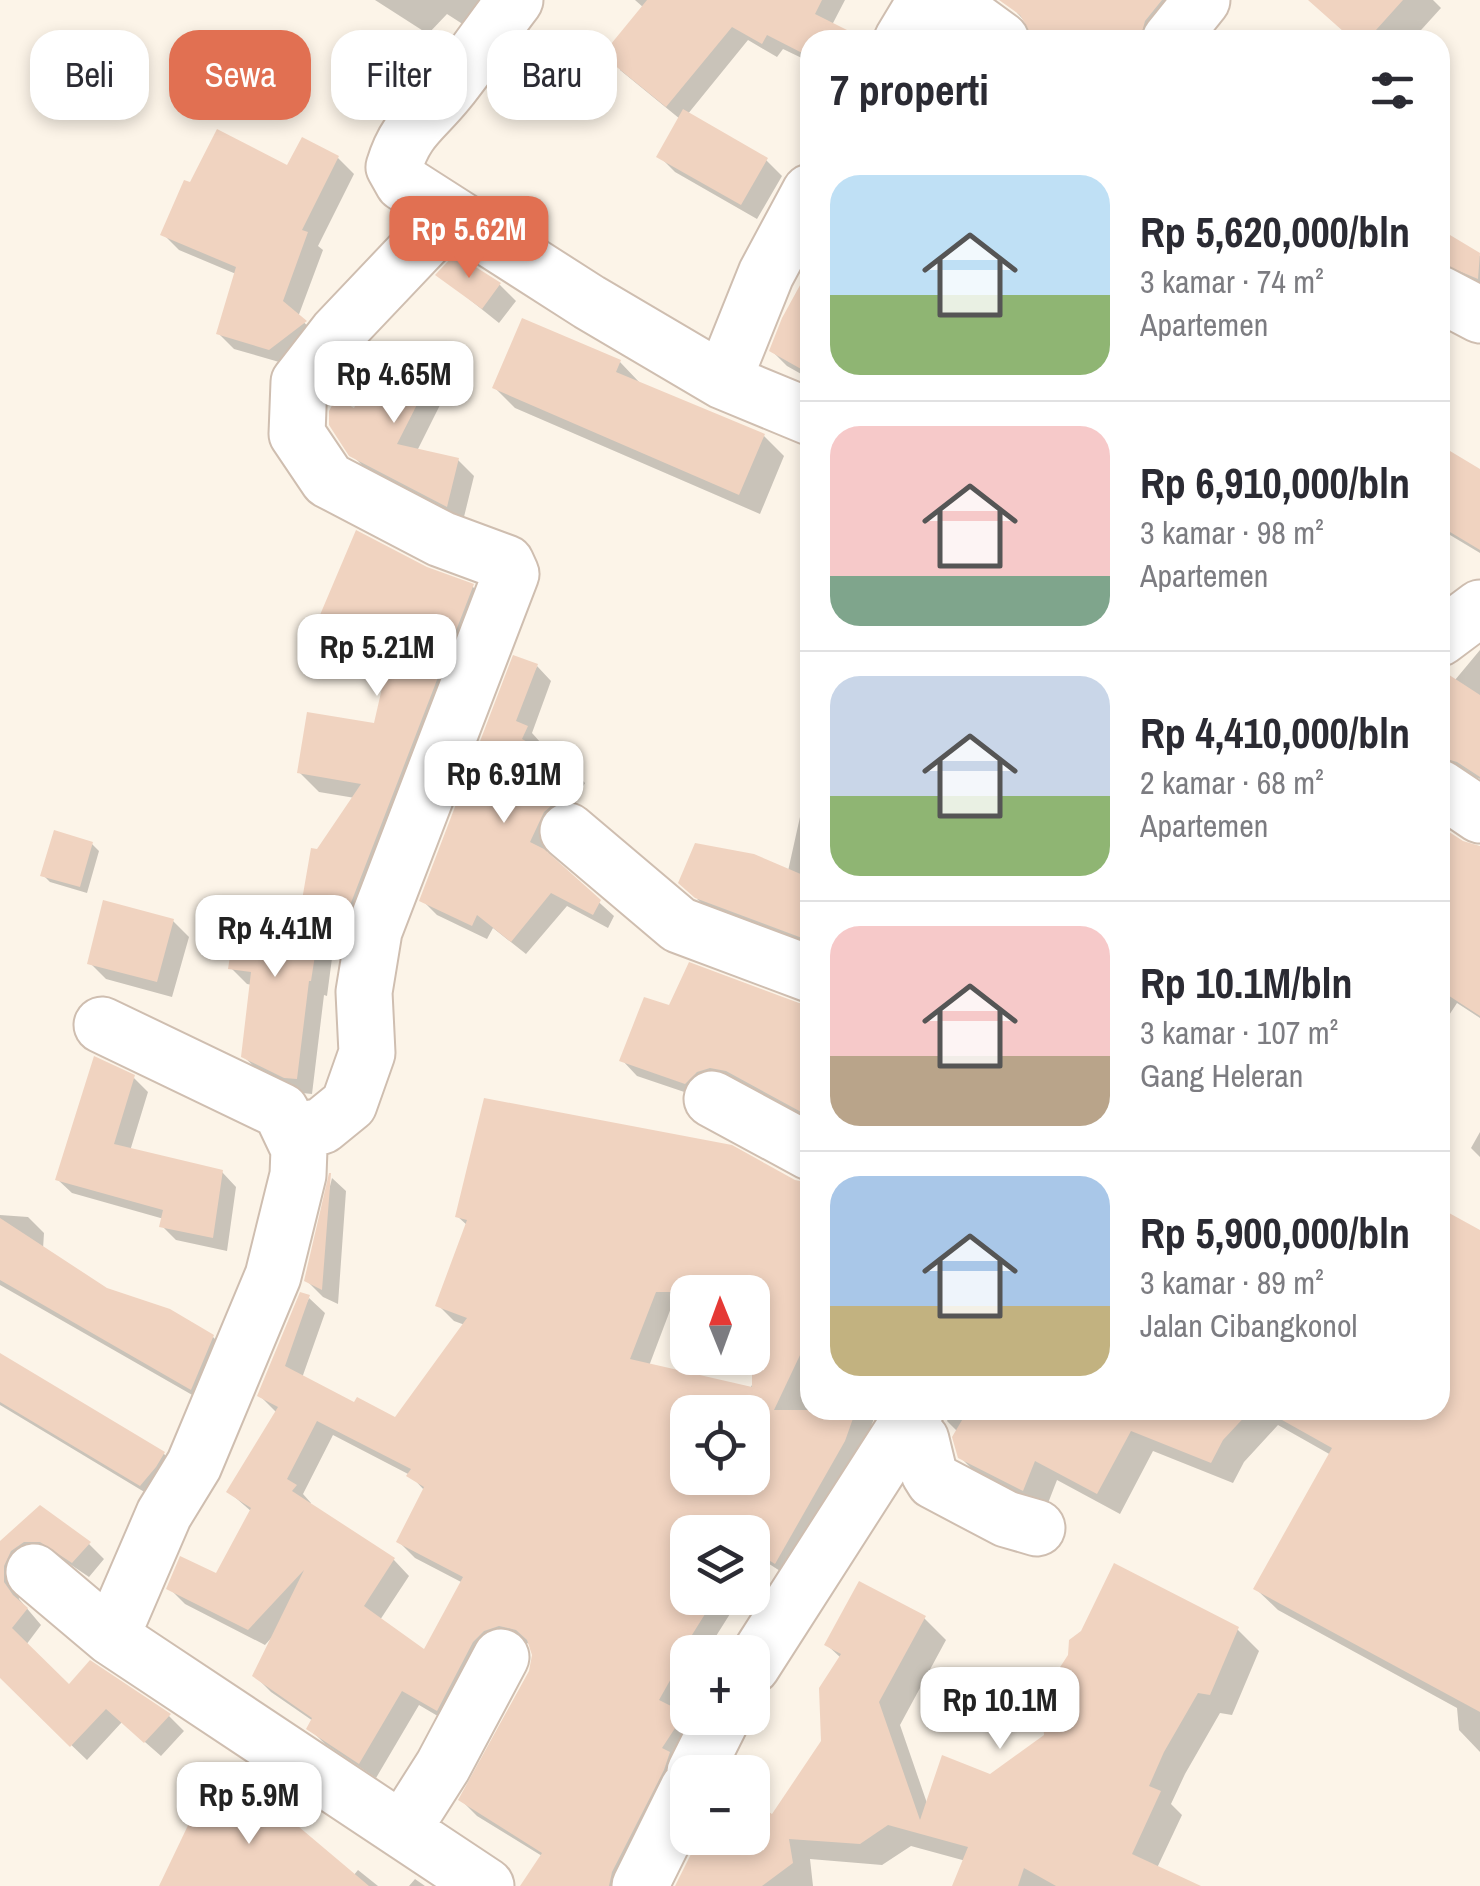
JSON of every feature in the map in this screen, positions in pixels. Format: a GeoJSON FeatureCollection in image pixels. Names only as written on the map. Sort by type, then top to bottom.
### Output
{"type":"FeatureCollection","features":[{"type":"Feature","properties":{"kind":"street"},"geometry":{"type":"LineString","coordinates":[[515,0],[445,94],[414,124],[399,149],[394,167],[403,183],[723,381],[800,412]]}},
{"type":"Feature","properties":{"kind":"street"},"geometry":{"type":"LineString","coordinates":[[908,30],[926,0]]}},
{"type":"Feature","properties":{"kind":"street"},"geometry":{"type":"LineString","coordinates":[[946,0],[988,30]]}},
{"type":"Feature","properties":{"kind":"street"},"geometry":{"type":"LineString","coordinates":[[1178,30],[1202,0]]}},
{"type":"Feature","properties":{"kind":"street"},"geometry":{"type":"LineString","coordinates":[[723,381],[766,274],[800,211]]}},
{"type":"Feature","properties":{"kind":"street"},"geometry":{"type":"LineString","coordinates":[[293,1132],[322,1126],[348,1104],[367,1053],[364,992],[374,932],[512,574],[506,562],[441,539],[328,480],[296,434],[298,382],[336,333],[449,214]]}},
{"type":"Feature","properties":{"kind":"street"},"geometry":{"type":"LineString","coordinates":[[1450,299],[1480,315]]}},
{"type":"Feature","properties":{"kind":"street"},"geometry":{"type":"LineString","coordinates":[[1450,630],[1480,608]]}},
{"type":"Feature","properties":{"kind":"street"},"geometry":{"type":"LineString","coordinates":[[1450,795],[1480,815]]}},
{"type":"Feature","properties":{"kind":"street"},"geometry":{"type":"LineString","coordinates":[[568,831],[680,925],[800,970]]}},
{"type":"Feature","properties":{"kind":"street"},"geometry":{"type":"LineString","coordinates":[[102,1025],[281,1111],[299,1149],[298,1175],[273,1276],[194,1464],[164,1514],[111,1637]]}},
{"type":"Feature","properties":{"kind":"street"},"geometry":{"type":"LineString","coordinates":[[712,1098],[800,1146]]}},
{"type":"Feature","properties":{"kind":"street"},"geometry":{"type":"LineString","coordinates":[[770,1638],[910,1420]]}},
{"type":"Feature","properties":{"kind":"street"},"geometry":{"type":"LineString","coordinates":[[912,1420],[934,1481],[1006,1518],[1036,1528]]}},
{"type":"Feature","properties":{"kind":"street"},"geometry":{"type":"LineString","coordinates":[[34,1572],[111,1637],[486,1886]]}},
{"type":"Feature","properties":{"kind":"street"},"geometry":{"type":"LineString","coordinates":[[403,1829],[443,1766],[501,1657]]}},
{"type":"Feature","properties":{"kind":"street"},"geometry":{"type":"LineString","coordinates":[[640,1886],[670,1825]]}},
{"type":"Feature","properties":{"kind":"building"},"geometry":{"type":"Polygon","coordinates":[[[647,0],[822,0],[815,14],[847,30],[800,30],[800,52],[767,35],[762,44],[732,27],[666,107],[617,67],[617,37],[647,0]]]}},
{"type":"Feature","properties":{"kind":"building"},"geometry":{"type":"Polygon","coordinates":[[[999,0],[1162,0],[1143,30],[1029,30],[1020,15],[999,0]]]}},
{"type":"Feature","properties":{"kind":"building"},"geometry":{"type":"Polygon","coordinates":[[[1308,0],[1403,0],[1376,30],[1342,30],[1308,0]]]}},
{"type":"Feature","properties":{"kind":"building"},"geometry":{"type":"Polygon","coordinates":[[[683,109],[768,158],[741,205],[656,157],[683,109]]]}},
{"type":"Feature","properties":{"kind":"building"},"geometry":{"type":"Polygon","coordinates":[[[217,129],[287,165],[302,137],[339,156],[302,230],[308,232],[283,301],[307,321],[269,350],[216,334],[236,267],[160,235],[184,180],[190,182],[217,129]]]}},
{"type":"Feature","properties":{"kind":"building"},"geometry":{"type":"Polygon","coordinates":[[[1450,235],[1480,253],[1478,279],[1450,267],[1450,235]]]}},
{"type":"Feature","properties":{"kind":"building"},"geometry":{"type":"Polygon","coordinates":[[[455,254],[501,283],[482,309],[435,275],[455,254]]]}},
{"type":"Feature","properties":{"kind":"building"},"geometry":{"type":"Polygon","coordinates":[[[800,285],[800,368],[769,351],[800,285]]]}},
{"type":"Feature","properties":{"kind":"building"},"geometry":{"type":"Polygon","coordinates":[[[522,318],[621,360],[616,372],[765,434],[739,495],[492,388],[522,318]]]}},
{"type":"Feature","properties":{"kind":"building"},"geometry":{"type":"Polygon","coordinates":[[[387,342],[436,367],[397,444],[459,458],[447,507],[349,456],[329,425],[329,411],[336,398],[354,408],[387,342]]]}},
{"type":"Feature","properties":{"kind":"building"},"geometry":{"type":"Polygon","coordinates":[[[1450,451],[1480,469],[1480,550],[1450,532],[1450,451]]]}},
{"type":"Feature","properties":{"kind":"building"},"geometry":{"type":"Polygon","coordinates":[[[356,530],[427,567],[474,584],[349,908],[302,900],[311,848],[317,849],[361,784],[297,773],[307,712],[374,723],[390,653],[317,622],[356,530]]]}},
{"type":"Feature","properties":{"kind":"building"},"geometry":{"type":"Polygon","coordinates":[[[513,655],[538,664],[516,721],[528,726],[522,739],[572,766],[530,842],[544,849],[601,900],[593,915],[551,893],[511,942],[477,915],[472,926],[419,901],[513,655]]]}},
{"type":"Feature","properties":{"kind":"building"},"geometry":{"type":"Polygon","coordinates":[[[1450,676],[1480,695],[1480,777],[1450,760],[1450,676]]]}},
{"type":"Feature","properties":{"kind":"building"},"geometry":{"type":"Polygon","coordinates":[[[54,830],[93,842],[80,887],[40,876],[54,830]]]}},
{"type":"Feature","properties":{"kind":"building"},"geometry":{"type":"Polygon","coordinates":[[[1450,833],[1480,846],[1480,1016],[1450,996],[1450,833]]]}},
{"type":"Feature","properties":{"kind":"building"},"geometry":{"type":"Polygon","coordinates":[[[695,843],[754,854],[800,874],[800,937],[695,898],[678,883],[695,843]]]}},
{"type":"Feature","properties":{"kind":"building"},"geometry":{"type":"Polygon","coordinates":[[[239,898],[322,910],[297,1079],[284,1078],[241,1057],[251,972],[228,969],[239,898]]]}},
{"type":"Feature","properties":{"kind":"building"},"geometry":{"type":"Polygon","coordinates":[[[103,900],[174,919],[157,982],[87,964],[103,900]]]}},
{"type":"Feature","properties":{"kind":"building"},"geometry":{"type":"Polygon","coordinates":[[[689,962],[800,1003],[800,1111],[726,1071],[710,1068],[697,1072],[685,1084],[619,1061],[644,997],[669,1005],[689,962]]]}},
{"type":"Feature","properties":{"kind":"building"},"geometry":{"type":"Polygon","coordinates":[[[94,1056],[135,1075],[114,1144],[223,1170],[213,1238],[159,1227],[163,1210],[55,1180],[94,1056]]]}},
{"type":"Feature","properties":{"kind":"building"},"geometry":{"type":"Polygon","coordinates":[[[484,1098],[732,1145],[800,1181],[800,1355],[774,1410],[800,1410],[800,1420],[852,1420],[845,1441],[775,1564],[770,1561],[770,1515],[670,1515],[670,1615],[704,1615],[692,1635],[670,1635],[670,1680],[659,1700],[670,1706],[671,1735],[662,1748],[670,1752],[612,1872],[609,1886],[520,1886],[542,1853],[458,1800],[529,1671],[532,1655],[527,1640],[516,1630],[499,1626],[484,1631],[473,1642],[437,1711],[402,1691],[359,1764],[306,1729],[312,1718],[252,1676],[304,1570],[248,1630],[166,1589],[180,1556],[216,1573],[251,1508],[226,1492],[278,1407],[257,1396],[300,1292],[310,1295],[285,1366],[354,1402],[357,1397],[395,1417],[467,1318],[435,1306],[467,1220],[455,1217],[484,1098]],[[317,1421],[287,1479],[297,1485],[292,1491],[395,1558],[364,1606],[424,1649],[463,1577],[396,1542],[424,1487],[406,1476],[411,1469],[317,1421]]]}},
{"type":"Feature","properties":{"kind":"building"},"geometry":{"type":"Polygon","coordinates":[[[331,1173],[322,1290],[304,1281],[331,1173]]]}},
{"type":"Feature","properties":{"kind":"building"},"geometry":{"type":"Polygon","coordinates":[[[1450,1214],[1480,1230],[1480,1712],[1253,1589],[1332,1448],[1282,1420],[1450,1420],[1450,1214]]]}},
{"type":"Feature","properties":{"kind":"building"},"geometry":{"type":"Polygon","coordinates":[[[0,1218],[107,1288],[170,1309],[214,1335],[191,1390],[0,1280],[0,1218]]]}},
{"type":"Feature","properties":{"kind":"building"},"geometry":{"type":"Polygon","coordinates":[[[0,1353],[165,1452],[156,1467],[140,1486],[0,1402],[0,1353]]]}},
{"type":"Feature","properties":{"kind":"building"},"geometry":{"type":"Polygon","coordinates":[[[962,1420],[1242,1420],[1223,1440],[1211,1463],[1131,1431],[1097,1494],[1035,1461],[1023,1491],[958,1458],[952,1437],[962,1420]]]}},
{"type":"Feature","properties":{"kind":"building"},"geometry":{"type":"Polygon","coordinates":[[[40,1505],[91,1542],[72,1563],[40,1542],[24,1542],[11,1551],[4,1566],[4,1582],[28,1608],[12,1628],[69,1684],[90,1660],[171,1714],[144,1743],[106,1709],[70,1747],[0,1678],[0,1541],[40,1505]]]}},
{"type":"Feature","properties":{"kind":"building"},"geometry":{"type":"Polygon","coordinates":[[[1114,1563],[1239,1627],[1210,1695],[1198,1693],[1164,1752],[1149,1786],[1161,1791],[1132,1854],[1201,1886],[1056,1886],[1024,1868],[1018,1886],[952,1886],[968,1847],[888,1825],[860,1844],[789,1839],[793,1863],[762,1886],[675,1886],[690,1855],[770,1855],[770,1813],[821,1741],[819,1688],[841,1654],[824,1645],[859,1581],[926,1616],[879,1702],[920,1820],[942,1755],[990,1774],[1044,1735],[1041,1696],[1068,1655],[1069,1640],[1081,1631],[1114,1563]]]}},
{"type":"Feature","properties":{"kind":"building"},"geometry":{"type":"Polygon","coordinates":[[[203,1778],[286,1816],[369,1886],[159,1886],[192,1817],[185,1814],[203,1778]]]}}]}
